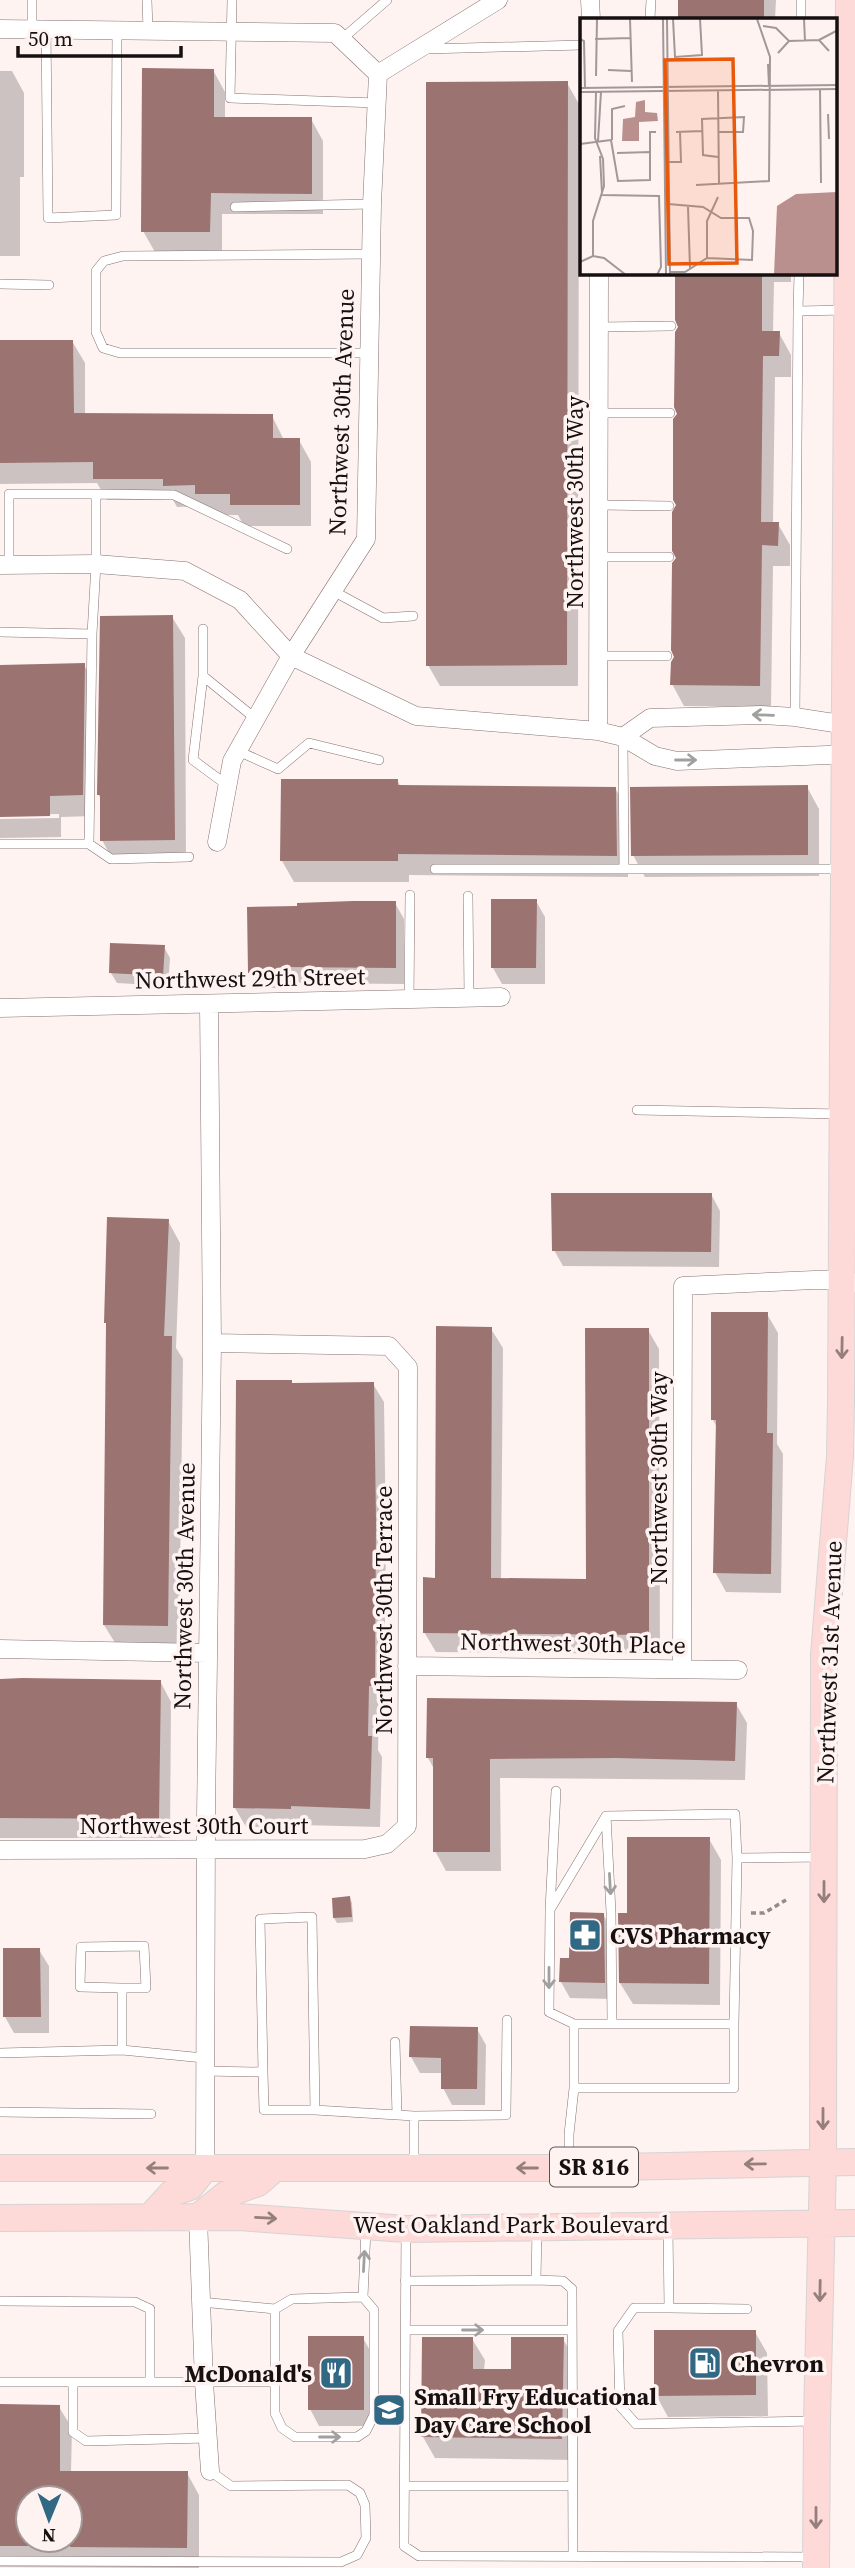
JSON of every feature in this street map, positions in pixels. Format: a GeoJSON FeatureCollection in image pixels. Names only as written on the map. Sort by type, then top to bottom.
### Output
{"type":"FeatureCollection","features":[{"type":"Feature","properties":{"kind":"main road","name":"Northwest 31st Avenue"},"geometry":{"type":"LineString","coordinates":[[816,2562],[823,2163],[824,1655],[840,1456],[849,1281],[844,1114],[844,869],[851,726],[852,310],[849,0]]}},
{"type":"Feature","properties":{"kind":"main road","name":"SR 816"},"geometry":{"type":"LineString","coordinates":[[0,2168],[569,2168],[855,2162]]}},
{"type":"Feature","properties":{"kind":"main road"},"geometry":{"type":"LineString","coordinates":[[150,2217],[172,2193],[190,2187],[205,2168]]}},
{"type":"Feature","properties":{"kind":"main road"},"geometry":{"type":"LineString","coordinates":[[198,2217],[225,2195],[258,2183],[275,2169]]}},
{"type":"Feature","properties":{"kind":"main road","name":"West Oakland Park Boulevard"},"geometry":{"type":"LineString","coordinates":[[0,2218],[238,2217],[406,2229],[855,2223]]}},
{"type":"Feature","properties":{"kind":"street"},"geometry":{"type":"LineString","coordinates":[[0,29],[335,33],[378,74],[498,0]]}},
{"type":"Feature","properties":{"kind":"street"},"geometry":{"type":"LineString","coordinates":[[590,0],[591,18]]}},
{"type":"Feature","properties":{"kind":"street","name":"Northwest 30th Avenue"},"geometry":{"type":"LineString","coordinates":[[217,842],[232,761],[291,656],[366,540],[372,204],[378,74]]}},
{"type":"Feature","properties":{"kind":"street","name":"Northwest 30th Way"},"geometry":{"type":"LineString","coordinates":[[598,731],[599,275]]}},
{"type":"Feature","properties":{"kind":"street"},"geometry":{"type":"LineString","coordinates":[[5,565],[96,564],[185,571],[240,600],[291,656],[416,716],[598,731],[623,737],[655,756],[677,761],[850,754]]}},
{"type":"Feature","properties":{"kind":"street"},"geometry":{"type":"LineString","coordinates":[[623,737],[650,718],[794,716],[851,726]]}},
{"type":"Feature","properties":{"kind":"street","name":"Northwest 29th Street"},"geometry":{"type":"LineString","coordinates":[[0,1008],[501,997]]}},
{"type":"Feature","properties":{"kind":"street","name":"Northwest 30th Avenue"},"geometry":{"type":"LineString","coordinates":[[205,2168],[205,1849],[212,1343],[209,1004]]}},
{"type":"Feature","properties":{"kind":"street","name":"Northwest 30th Way"},"geometry":{"type":"LineString","coordinates":[[682,1669],[684,1286],[849,1281]]}},
{"type":"Feature","properties":{"kind":"street","name":"Northwest 30th Terrace"},"geometry":{"type":"LineString","coordinates":[[212,1343],[389,1346],[408,1367],[408,1826],[387,1844]]}},
{"type":"Feature","properties":{"kind":"street"},"geometry":{"type":"LineString","coordinates":[[0,1649],[207,1653]]}},
{"type":"Feature","properties":{"kind":"street","name":"Northwest 30th Place"},"geometry":{"type":"LineString","coordinates":[[407,1666],[738,1670]]}},
{"type":"Feature","properties":{"kind":"street","name":"Northwest 30th Court"},"geometry":{"type":"LineString","coordinates":[[0,1850],[365,1849],[387,1844]]}},
{"type":"Feature","properties":{"kind":"street"},"geometry":{"type":"LineString","coordinates":[[198,2217],[210,2471]]}},
{"type":"Feature","properties":{"kind":"lane"},"geometry":{"type":"LineString","coordinates":[[32,0],[39,29],[48,218],[116,215],[117,30]]}},
{"type":"Feature","properties":{"kind":"lane"},"geometry":{"type":"LineString","coordinates":[[147,0],[148,30]]}},
{"type":"Feature","properties":{"kind":"lane"},"geometry":{"type":"LineString","coordinates":[[232,0],[230,98],[377,103]]}},
{"type":"Feature","properties":{"kind":"lane"},"geometry":{"type":"LineString","coordinates":[[342,39],[387,0]]}},
{"type":"Feature","properties":{"kind":"lane"},"geometry":{"type":"LineString","coordinates":[[650,0],[650,18]]}},
{"type":"Feature","properties":{"kind":"lane"},"geometry":{"type":"LineString","coordinates":[[801,0],[801,18]]}},
{"type":"Feature","properties":{"kind":"lane"},"geometry":{"type":"LineString","coordinates":[[418,49],[580,45]]}},
{"type":"Feature","properties":{"kind":"lane"},"geometry":{"type":"LineString","coordinates":[[235,207],[372,204]]}},
{"type":"Feature","properties":{"kind":"lane"},"geometry":{"type":"LineString","coordinates":[[369,353],[120,353],[103,348],[96,332],[96,271],[104,261],[123,256],[371,254]]}},
{"type":"Feature","properties":{"kind":"lane"},"geometry":{"type":"LineString","coordinates":[[794,716],[799,275]]}},
{"type":"Feature","properties":{"kind":"lane"},"geometry":{"type":"LineString","coordinates":[[0,284],[49,285]]}},
{"type":"Feature","properties":{"kind":"lane"},"geometry":{"type":"LineString","coordinates":[[798,311],[852,310]]}},
{"type":"Feature","properties":{"kind":"lane"},"geometry":{"type":"LineString","coordinates":[[599,327],[671,326]]}},
{"type":"Feature","properties":{"kind":"lane"},"geometry":{"type":"LineString","coordinates":[[598,413],[670,413]]}},
{"type":"Feature","properties":{"kind":"lane"},"geometry":{"type":"LineString","coordinates":[[5,565],[5,494],[174,495],[287,549]]}},
{"type":"Feature","properties":{"kind":"lane"},"geometry":{"type":"LineString","coordinates":[[89,844],[96,495]]}},
{"type":"Feature","properties":{"kind":"lane"},"geometry":{"type":"LineString","coordinates":[[598,505],[669,506]]}},
{"type":"Feature","properties":{"kind":"lane"},"geometry":{"type":"LineString","coordinates":[[598,557],[669,557]]}},
{"type":"Feature","properties":{"kind":"lane"},"geometry":{"type":"LineString","coordinates":[[333,591],[383,618],[413,616]]}},
{"type":"Feature","properties":{"kind":"lane"},"geometry":{"type":"LineString","coordinates":[[203,629],[204,676],[193,760],[228,786]]}},
{"type":"Feature","properties":{"kind":"lane"},"geometry":{"type":"LineString","coordinates":[[0,632],[92,634]]}},
{"type":"Feature","properties":{"kind":"lane"},"geometry":{"type":"LineString","coordinates":[[598,656],[667,656]]}},
{"type":"Feature","properties":{"kind":"lane"},"geometry":{"type":"LineString","coordinates":[[204,676],[256,719]]}},
{"type":"Feature","properties":{"kind":"lane"},"geometry":{"type":"LineString","coordinates":[[623,737],[624,869]]}},
{"type":"Feature","properties":{"kind":"lane"},"geometry":{"type":"LineString","coordinates":[[238,751],[278,769],[309,743],[379,760]]}},
{"type":"Feature","properties":{"kind":"lane"},"geometry":{"type":"LineString","coordinates":[[0,844],[89,844],[111,859],[189,857]]}},
{"type":"Feature","properties":{"kind":"lane"},"geometry":{"type":"LineString","coordinates":[[435,869],[844,869]]}},
{"type":"Feature","properties":{"kind":"lane"},"geometry":{"type":"LineString","coordinates":[[409,999],[410,895]]}},
{"type":"Feature","properties":{"kind":"lane"},"geometry":{"type":"LineString","coordinates":[[468,895],[469,998]]}},
{"type":"Feature","properties":{"kind":"lane"},"geometry":{"type":"LineString","coordinates":[[637,1111],[844,1114]]}},
{"type":"Feature","properties":{"kind":"lane"},"geometry":{"type":"LineString","coordinates":[[556,1791],[550,1910],[549,2012],[574,2024],[734,2024]]}},
{"type":"Feature","properties":{"kind":"lane"},"geometry":{"type":"LineString","coordinates":[[574,2088],[734,2088],[737,1857],[735,1814],[606,1816]]}},
{"type":"Feature","properties":{"kind":"lane"},"geometry":{"type":"LineString","coordinates":[[550,1910],[606,1816]]}},
{"type":"Feature","properties":{"kind":"lane"},"geometry":{"type":"LineString","coordinates":[[606,1816],[611,1912],[612,2024]]}},
{"type":"Feature","properties":{"kind":"lane"},"geometry":{"type":"LineString","coordinates":[[737,1857],[824,1857]]}},
{"type":"Feature","properties":{"kind":"lane"},"geometry":{"type":"LineString","coordinates":[[315,2110],[312,1917],[260,1919],[264,2110],[414,2116],[506,2115],[507,2020]]}},
{"type":"Feature","properties":{"kind":"lane"},"geometry":{"type":"LineString","coordinates":[[144,1946],[146,1988],[122,1988],[80,1987],[81,1947],[144,1946]]}},
{"type":"Feature","properties":{"kind":"lane"},"geometry":{"type":"LineString","coordinates":[[122,1988],[122,2050]]}},
{"type":"Feature","properties":{"kind":"lane"},"geometry":{"type":"LineString","coordinates":[[569,2168],[569,2134],[574,2088],[574,2024]]}},
{"type":"Feature","properties":{"kind":"lane"},"geometry":{"type":"LineString","coordinates":[[395,2042],[397,2115]]}},
{"type":"Feature","properties":{"kind":"lane"},"geometry":{"type":"LineString","coordinates":[[0,2053],[122,2050],[263,2072]]}},
{"type":"Feature","properties":{"kind":"lane"},"geometry":{"type":"LineString","coordinates":[[0,2112],[152,2114]]}},
{"type":"Feature","properties":{"kind":"lane"},"geometry":{"type":"LineString","coordinates":[[414,2116],[414,2169]]}},
{"type":"Feature","properties":{"kind":"lane"},"geometry":{"type":"LineString","coordinates":[[275,2309],[275,2413],[282,2428],[295,2437],[357,2437],[366,2431],[374,2415],[374,2310],[363,2297],[366,2225]]}},
{"type":"Feature","properties":{"kind":"lane"},"geometry":{"type":"LineString","coordinates":[[668,2226],[668,2308]]}},
{"type":"Feature","properties":{"kind":"lane"},"geometry":{"type":"LineString","coordinates":[[536,2280],[537,2227]]}},
{"type":"Feature","properties":{"kind":"lane"},"geometry":{"type":"LineString","coordinates":[[406,2229],[404,2546],[419,2556],[573,2556],[816,2562]]}},
{"type":"Feature","properties":{"kind":"lane"},"geometry":{"type":"LineString","coordinates":[[405,2281],[563,2281],[572,2289],[573,2556]]}},
{"type":"Feature","properties":{"kind":"lane"},"geometry":{"type":"LineString","coordinates":[[201,2302],[275,2309],[292,2299],[363,2297]]}},
{"type":"Feature","properties":{"kind":"lane"},"geometry":{"type":"LineString","coordinates":[[0,2301],[135,2302],[150,2309],[150,2382]]}},
{"type":"Feature","properties":{"kind":"lane"},"geometry":{"type":"LineString","coordinates":[[747,2309],[634,2308],[618,2331],[620,2406],[636,2424],[817,2421]]}},
{"type":"Feature","properties":{"kind":"lane"},"geometry":{"type":"LineString","coordinates":[[405,2330],[572,2330]]}},
{"type":"Feature","properties":{"kind":"lane"},"geometry":{"type":"LineString","coordinates":[[0,2382],[275,2382]]}},
{"type":"Feature","properties":{"kind":"lane"},"geometry":{"type":"LineString","coordinates":[[73,2382],[73,2432],[86,2441],[208,2438]]}},
{"type":"Feature","properties":{"kind":"lane"},"geometry":{"type":"LineString","coordinates":[[0,2561],[341,2562],[357,2555],[366,2538],[365,2505],[360,2493],[348,2485],[231,2486],[210,2471]]}},
{"type":"Feature","properties":{"kind":"lane"},"geometry":{"type":"LineString","coordinates":[[404,2486],[572,2486]]}},
{"type":"Feature","properties":{"kind":"path"},"geometry":{"type":"LineString","coordinates":[[751,1913],[764,1913],[786,1900]]}},
{"type":"Feature","properties":{"kind":"building"},"geometry":{"type":"Polygon","coordinates":[[[678,0],[764,0],[764,18],[678,18],[678,0]]]}},
{"type":"Feature","properties":{"kind":"building"},"geometry":{"type":"Polygon","coordinates":[[[142,68],[214,69],[214,117],[312,117],[312,194],[211,193],[210,232],[141,232],[142,68]]]}},
{"type":"Feature","properties":{"kind":"building"},"geometry":{"type":"Polygon","coordinates":[[[568,81],[567,665],[426,666],[426,82],[568,81]]]}},
{"type":"Feature","properties":{"kind":"building"},"geometry":{"type":"Polygon","coordinates":[[[675,275],[762,275],[762,331],[780,331],[779,356],[763,356],[761,522],[779,522],[778,546],[762,545],[760,686],[670,685],[671,662],[674,657],[671,650],[672,563],[676,558],[672,551],[672,512],[676,505],[673,500],[673,419],[677,414],[674,407],[675,332],[678,327],[675,320],[675,275]]]}},
{"type":"Feature","properties":{"kind":"building"},"geometry":{"type":"Polygon","coordinates":[[[0,340],[73,340],[74,413],[273,414],[273,438],[300,438],[300,505],[230,505],[230,494],[195,494],[195,485],[163,486],[163,479],[93,479],[93,462],[0,463],[0,340]]]}},
{"type":"Feature","properties":{"kind":"building"},"geometry":{"type":"Polygon","coordinates":[[[173,615],[175,840],[100,841],[100,795],[97,795],[100,616],[173,615]]]}},
{"type":"Feature","properties":{"kind":"building"},"geometry":{"type":"Polygon","coordinates":[[[85,663],[83,795],[50,796],[50,816],[0,817],[0,665],[85,663]]]}},
{"type":"Feature","properties":{"kind":"building"},"geometry":{"type":"Polygon","coordinates":[[[281,779],[398,779],[398,785],[616,787],[617,856],[398,854],[398,861],[280,861],[281,779]]]}},
{"type":"Feature","properties":{"kind":"building"},"geometry":{"type":"Polygon","coordinates":[[[808,785],[808,855],[631,856],[630,787],[808,785]]]}},
{"type":"Feature","properties":{"kind":"building"},"geometry":{"type":"Polygon","coordinates":[[[491,899],[537,899],[536,968],[491,968],[491,899]]]}},
{"type":"Feature","properties":{"kind":"building"},"geometry":{"type":"Polygon","coordinates":[[[396,901],[396,968],[286,967],[286,972],[248,973],[247,907],[396,901]]]}},
{"type":"Feature","properties":{"kind":"building"},"geometry":{"type":"Polygon","coordinates":[[[110,943],[165,945],[163,976],[109,973],[110,943]]]}},
{"type":"Feature","properties":{"kind":"building"},"geometry":{"type":"Polygon","coordinates":[[[551,1193],[712,1193],[711,1252],[552,1251],[551,1193]]]}},
{"type":"Feature","properties":{"kind":"building"},"geometry":{"type":"Polygon","coordinates":[[[107,1217],[169,1219],[164,1336],[172,1336],[168,1626],[103,1625],[107,1217]]]}},
{"type":"Feature","properties":{"kind":"building"},"geometry":{"type":"Polygon","coordinates":[[[711,1312],[768,1312],[767,1433],[773,1433],[771,1574],[713,1573],[716,1420],[711,1420],[711,1312]]]}},
{"type":"Feature","properties":{"kind":"building"},"geometry":{"type":"Polygon","coordinates":[[[436,1326],[492,1327],[491,1578],[586,1579],[585,1328],[649,1328],[649,1635],[423,1633],[423,1577],[435,1578],[436,1326]]]}},
{"type":"Feature","properties":{"kind":"building"},"geometry":{"type":"Polygon","coordinates":[[[236,1380],[292,1380],[292,1383],[374,1382],[375,1686],[369,1686],[368,1736],[372,1736],[370,1809],[291,1806],[291,1809],[233,1808],[236,1380]]]}},
{"type":"Feature","properties":{"kind":"building"},"geometry":{"type":"Polygon","coordinates":[[[0,1679],[161,1680],[159,1819],[0,1818],[0,1679]]]}},
{"type":"Feature","properties":{"kind":"building"},"geometry":{"type":"Polygon","coordinates":[[[427,1698],[737,1702],[735,1761],[490,1759],[490,1852],[433,1852],[433,1758],[426,1758],[427,1698]]]}},
{"type":"Feature","properties":{"kind":"building"},"geometry":{"type":"Polygon","coordinates":[[[627,1837],[710,1837],[709,1984],[619,1983],[618,1913],[627,1913],[627,1837]]]}},
{"type":"Feature","properties":{"kind":"building"},"geometry":{"type":"Polygon","coordinates":[[[350,1896],[352,1917],[333,1918],[332,1898],[350,1896]]]}},
{"type":"Feature","properties":{"kind":"building","name":"CVS Pharmacy"},"geometry":{"type":"Polygon","coordinates":[[[570,1912],[604,1913],[605,1983],[559,1982],[560,1958],[569,1958],[570,1912]]]}},
{"type":"Feature","properties":{"kind":"building"},"geometry":{"type":"Polygon","coordinates":[[[3,1948],[40,1948],[41,2017],[3,2017],[3,1948]]]}},
{"type":"Feature","properties":{"kind":"building"},"geometry":{"type":"Polygon","coordinates":[[[410,2026],[478,2027],[477,2089],[441,2089],[441,2058],[409,2057],[410,2026]]]}},
{"type":"Feature","properties":{"kind":"building","name":"Chevron"},"geometry":{"type":"Polygon","coordinates":[[[654,2330],[756,2330],[756,2395],[654,2396],[654,2330]]]}},
{"type":"Feature","properties":{"kind":"building","name":"McDonald's"},"geometry":{"type":"Polygon","coordinates":[[[308,2336],[364,2336],[364,2410],[308,2410],[308,2336]]]}},
{"type":"Feature","properties":{"kind":"building"},"geometry":{"type":"Polygon","coordinates":[[[422,2337],[473,2337],[473,2369],[511,2369],[511,2337],[564,2337],[562,2439],[421,2437],[422,2337]]]}},
{"type":"Feature","properties":{"kind":"building"},"geometry":{"type":"Polygon","coordinates":[[[0,2404],[60,2405],[60,2471],[188,2471],[187,2548],[84,2547],[84,2484],[14,2484],[14,2546],[0,2546],[0,2404]]]}},
{"type":"Feature","properties":{"kind":"place","name":"CVS Pharmacy"},"geometry":{"type":"Point","coordinates":[585,1935]}},
{"type":"Feature","properties":{"kind":"place","name":"Chevron"},"geometry":{"type":"Point","coordinates":[705,2363]}},
{"type":"Feature","properties":{"kind":"place","name":"McDonald's"},"geometry":{"type":"Point","coordinates":[336,2373]}},
{"type":"Feature","properties":{"kind":"place","name":"Small Fry Educational Day Care School"},"geometry":{"type":"Point","coordinates":[389,2410]}}]}
